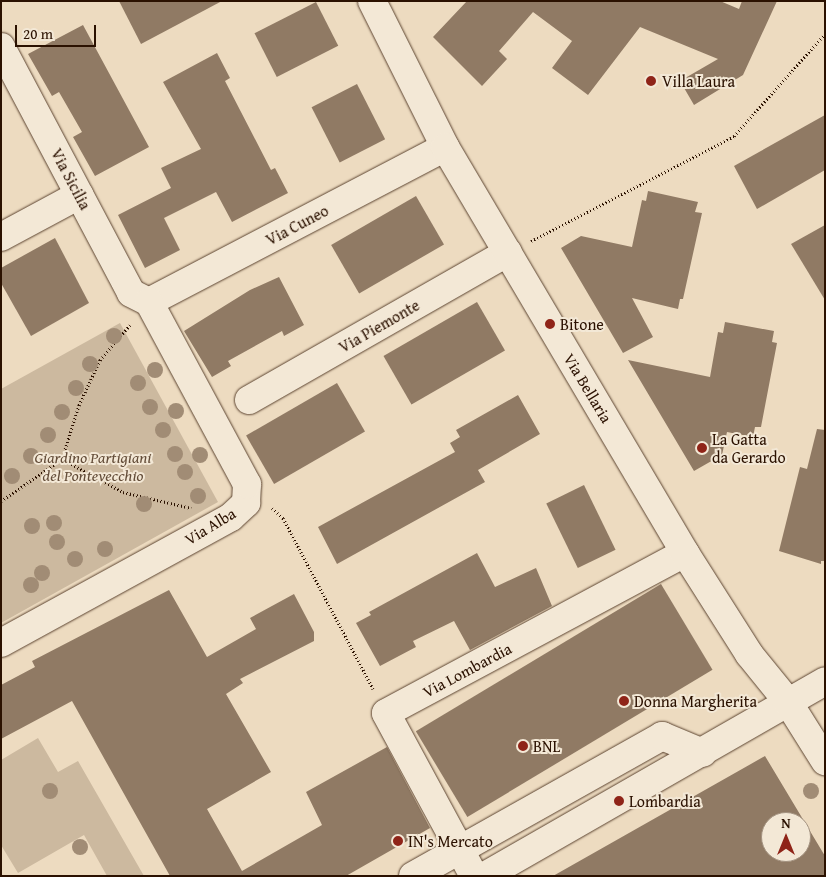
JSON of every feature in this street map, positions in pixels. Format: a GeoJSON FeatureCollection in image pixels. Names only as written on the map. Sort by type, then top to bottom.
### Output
{"type":"FeatureCollection","features":[{"type":"Feature","properties":{"kind":"street","name":"Via Bellaria"},"geometry":{"type":"LineString","coordinates":[[372,1],[445,147],[685,553],[749,654],[788,702],[825,761]]}},
{"type":"Feature","properties":{"kind":"street","name":"Via Sicilia"},"geometry":{"type":"LineString","coordinates":[[1,47],[131,293],[149,302]]}},
{"type":"Feature","properties":{"kind":"street","name":"Via Cuneo"},"geometry":{"type":"LineString","coordinates":[[149,302],[445,147]]}},
{"type":"Feature","properties":{"kind":"street"},"geometry":{"type":"LineString","coordinates":[[1,237],[79,195]]}},
{"type":"Feature","properties":{"kind":"street","name":"Via Piemonte"},"geometry":{"type":"LineString","coordinates":[[250,400],[508,252]]}},
{"type":"Feature","properties":{"kind":"street"},"geometry":{"type":"LineString","coordinates":[[149,302],[247,484]]}},
{"type":"Feature","properties":{"kind":"street","name":"Via Alba"},"geometry":{"type":"LineString","coordinates":[[1,643],[231,517],[246,503],[247,484]]}},
{"type":"Feature","properties":{"kind":"street","name":"Via Lombardia"},"geometry":{"type":"LineString","coordinates":[[386,713],[685,553]]}},
{"type":"Feature","properties":{"kind":"street"},"geometry":{"type":"LineString","coordinates":[[485,876],[703,753],[825,681]]}},
{"type":"Feature","properties":{"kind":"street"},"geometry":{"type":"LineString","coordinates":[[386,713],[474,876]]}},
{"type":"Feature","properties":{"kind":"street"},"geometry":{"type":"LineString","coordinates":[[413,876],[662,736],[703,753]]}},
{"type":"Feature","properties":{"kind":"path"},"geometry":{"type":"LineString","coordinates":[[508,252],[734,136],[825,34]]}},
{"type":"Feature","properties":{"kind":"path"},"geometry":{"type":"LineString","coordinates":[[1,502],[62,459],[79,405],[100,360],[149,302]]}},
{"type":"Feature","properties":{"kind":"path"},"geometry":{"type":"LineString","coordinates":[[62,459],[123,492],[194,509]]}},
{"type":"Feature","properties":{"kind":"path"},"geometry":{"type":"LineString","coordinates":[[247,484],[282,518],[386,713]]}},
{"type":"Feature","properties":{"kind":"green space","name":"Giardino Partigiani del Pontevecchio"},"geometry":{"type":"Polygon","coordinates":[[[120,323],[218,502],[1,623],[1,389],[120,323]]]}},
{"type":"Feature","properties":{"kind":"green space"},"geometry":{"type":"Polygon","coordinates":[[[38,738],[58,772],[78,761],[144,876],[107,876],[84,835],[18,873],[1,845],[1,760],[38,738]]]}},
{"type":"Feature","properties":{"kind":"building"},"geometry":{"type":"Polygon","coordinates":[[[119,1],[222,1],[141,44],[119,1]]]}},
{"type":"Feature","properties":{"kind":"building"},"geometry":{"type":"Polygon","coordinates":[[[467,1],[720,1],[739,9],[742,1],[777,1],[743,75],[694,105],[680,81],[718,59],[640,27],[588,95],[552,68],[572,41],[533,12],[499,51],[507,59],[482,86],[433,37],[467,1]]]}},
{"type":"Feature","properties":{"kind":"building"},"geometry":{"type":"Polygon","coordinates":[[[316,2],[338,46],[277,77],[255,33],[316,2]]]}},
{"type":"Feature","properties":{"kind":"building"},"geometry":{"type":"Polygon","coordinates":[[[83,25],[149,147],[95,176],[73,137],[82,132],[59,92],[52,96],[28,54],[83,25]]]}},
{"type":"Feature","properties":{"kind":"building"},"geometry":{"type":"Polygon","coordinates":[[[217,53],[230,78],[225,81],[271,170],[275,168],[288,193],[232,222],[216,192],[164,218],[180,250],[145,268],[118,215],[171,188],[161,168],[201,149],[163,82],[217,53]]]}},
{"type":"Feature","properties":{"kind":"building"},"geometry":{"type":"Polygon","coordinates":[[[357,84],[385,139],[340,162],[312,107],[357,84]]]}},
{"type":"Feature","properties":{"kind":"building"},"geometry":{"type":"Polygon","coordinates":[[[825,115],[825,170],[757,209],[734,166],[825,115]]]}},
{"type":"Feature","properties":{"kind":"building"},"geometry":{"type":"Polygon","coordinates":[[[648,191],[698,202],[695,212],[702,213],[683,299],[680,299],[678,309],[632,298],[653,337],[623,353],[561,248],[581,236],[632,247],[642,200],[646,201],[648,191]]]}},
{"type":"Feature","properties":{"kind":"building"},"geometry":{"type":"Polygon","coordinates":[[[416,196],[444,244],[359,293],[331,245],[416,196]]]}},
{"type":"Feature","properties":{"kind":"building"},"geometry":{"type":"Polygon","coordinates":[[[825,225],[825,300],[791,244],[825,225]]]}},
{"type":"Feature","properties":{"kind":"building"},"geometry":{"type":"Polygon","coordinates":[[[55,238],[89,303],[31,336],[1,283],[1,268],[55,238]]]}},
{"type":"Feature","properties":{"kind":"building"},"geometry":{"type":"Polygon","coordinates":[[[279,277],[304,325],[284,336],[282,331],[228,361],[231,366],[212,377],[184,331],[250,290],[279,277]]]}},
{"type":"Feature","properties":{"kind":"building"},"geometry":{"type":"Polygon","coordinates":[[[477,302],[505,350],[411,404],[383,356],[477,302]]]}},
{"type":"Feature","properties":{"kind":"building"},"geometry":{"type":"Polygon","coordinates":[[[725,322],[774,331],[772,342],[777,343],[761,427],[755,427],[753,437],[727,432],[722,455],[694,471],[628,360],[710,377],[718,332],[723,333],[725,322]]]}},
{"type":"Feature","properties":{"kind":"building"},"geometry":{"type":"Polygon","coordinates":[[[337,383],[365,431],[274,484],[246,436],[337,383]]]}},
{"type":"Feature","properties":{"kind":"building"},"geometry":{"type":"Polygon","coordinates":[[[518,395],[540,434],[478,470],[485,482],[337,564],[318,527],[455,452],[450,443],[460,437],[456,430],[518,395]]]}},
{"type":"Feature","properties":{"kind":"building"},"geometry":{"type":"Polygon","coordinates":[[[817,429],[825,430],[825,561],[821,561],[821,564],[779,551],[800,467],[807,469],[817,429]]]}},
{"type":"Feature","properties":{"kind":"building"},"geometry":{"type":"Polygon","coordinates":[[[584,485],[616,550],[578,568],[546,503],[584,485]]]}},
{"type":"Feature","properties":{"kind":"building"},"geometry":{"type":"Polygon","coordinates":[[[477,553],[495,587],[536,568],[552,606],[470,650],[454,621],[413,641],[416,647],[380,666],[356,623],[371,615],[369,612],[477,553]]]}},
{"type":"Feature","properties":{"kind":"building"},"geometry":{"type":"Polygon","coordinates":[[[661,584],[713,670],[467,817],[416,731],[661,584]]]}},
{"type":"Feature","properties":{"kind":"building"},"geometry":{"type":"Polygon","coordinates":[[[169,590],[207,657],[256,629],[250,618],[294,594],[314,632],[314,641],[240,679],[243,683],[226,694],[271,772],[207,809],[242,871],[322,825],[306,792],[387,747],[430,828],[346,876],[170,876],[72,701],[1,739],[1,685],[35,667],[32,661],[169,590]]]}},
{"type":"Feature","properties":{"kind":"building"},"geometry":{"type":"Polygon","coordinates":[[[765,756],[799,812],[761,812],[761,862],[811,862],[811,833],[825,856],[825,876],[553,876],[765,756]]]}},
{"type":"Feature","properties":{"kind":"place","name":"Villa Laura"},"geometry":{"type":"Point","coordinates":[651,81]}},
{"type":"Feature","properties":{"kind":"place","name":"Bitone"},"geometry":{"type":"Point","coordinates":[550,324]}},
{"type":"Feature","properties":{"kind":"place","name":"La Gatta da Gerardo"},"geometry":{"type":"Point","coordinates":[702,448]}},
{"type":"Feature","properties":{"kind":"place","name":"Donna Margherita"},"geometry":{"type":"Point","coordinates":[624,701]}},
{"type":"Feature","properties":{"kind":"place","name":"BNL"},"geometry":{"type":"Point","coordinates":[523,746]}},
{"type":"Feature","properties":{"kind":"place","name":"Lombardia"},"geometry":{"type":"Point","coordinates":[619,801]}},
{"type":"Feature","properties":{"kind":"place","name":"IN's Mercato"},"geometry":{"type":"Point","coordinates":[398,841]}}]}
